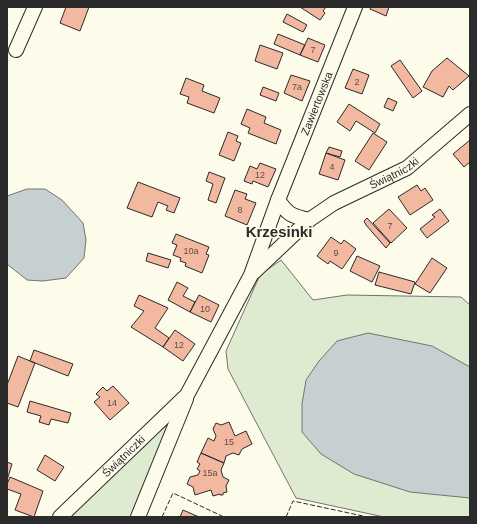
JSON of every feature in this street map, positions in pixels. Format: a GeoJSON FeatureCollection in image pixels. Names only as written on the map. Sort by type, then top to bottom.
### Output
{"type":"FeatureCollection","features":[{"type":"Feature","properties":{"kind":"street"},"geometry":{"type":"LineString","coordinates":[[16,50],[35,7]]}},
{"type":"Feature","properties":{"kind":"street","name":"Zawiertowska"},"geometry":{"type":"LineString","coordinates":[[278,200],[355,7]]}},
{"type":"Feature","properties":{"kind":"street","name":"Świątniczki"},"geometry":{"type":"LineString","coordinates":[[251,275],[309,220],[334,203],[407,168],[470,114]]}},
{"type":"Feature","properties":{"kind":"street"},"geometry":{"type":"LineString","coordinates":[[278,200],[287,212],[298,218],[309,220]]}},
{"type":"Feature","properties":{"kind":"street","name":"Świątniczki"},"geometry":{"type":"LineString","coordinates":[[138,517],[187,395],[251,275],[278,200]]}},
{"type":"Feature","properties":{"kind":"street","name":"Świątniczki"},"geometry":{"type":"LineString","coordinates":[[60,517],[187,395]]}},
{"type":"Feature","properties":{"kind":"green space"},"geometry":{"type":"Polygon","coordinates":[[[281,260],[313,300],[347,295],[461,297],[470,305],[470,517],[384,517],[296,498],[228,369],[226,351],[260,275],[281,260]]]}},
{"type":"Feature","properties":{"kind":"green space"},"geometry":{"type":"Polygon","coordinates":[[[173,419],[132,517],[65,517],[80,503],[173,419]]]}},
{"type":"Feature","properties":{"kind":"shaded area"},"geometry":{"type":"Polygon","coordinates":[[[27,189],[45,189],[62,200],[83,223],[86,240],[84,258],[66,278],[43,281],[27,280],[7,264],[7,196],[27,189]]]}},
{"type":"Feature","properties":{"kind":"shaded area"},"geometry":{"type":"Polygon","coordinates":[[[368,333],[432,346],[470,367],[470,498],[410,492],[354,474],[321,454],[302,432],[302,404],[306,380],[319,361],[337,341],[368,333]]]}},
{"type":"Feature","properties":{"kind":"building"},"geometry":{"type":"Polygon","coordinates":[[[66,7],[89,7],[80,31],[60,23],[66,7]]]}},
{"type":"Feature","properties":{"kind":"building"},"geometry":{"type":"Polygon","coordinates":[[[300,7],[326,7],[323,11],[325,13],[320,20],[300,7]]]}},
{"type":"Feature","properties":{"kind":"building"},"geometry":{"type":"Polygon","coordinates":[[[371,7],[389,7],[386,16],[370,9],[371,7]]]}},
{"type":"Feature","properties":{"kind":"building"},"geometry":{"type":"Polygon","coordinates":[[[287,14],[307,25],[303,32],[283,22],[287,14]]]}},
{"type":"Feature","properties":{"kind":"building"},"geometry":{"type":"Polygon","coordinates":[[[278,34],[305,45],[300,55],[274,44],[278,34]]]}},
{"type":"Feature","properties":{"kind":"building"},"geometry":{"type":"Polygon","coordinates":[[[308,38],[325,45],[318,62],[300,55],[308,38]]]}},
{"type":"Feature","properties":{"kind":"building"},"geometry":{"type":"Polygon","coordinates":[[[260,45],[283,53],[277,69],[255,61],[260,45]]]}},
{"type":"Feature","properties":{"kind":"building"},"geometry":{"type":"Polygon","coordinates":[[[447,58],[469,76],[453,90],[449,86],[443,97],[423,87],[432,71],[447,58]]]}},
{"type":"Feature","properties":{"kind":"building"},"geometry":{"type":"Polygon","coordinates":[[[400,60],[422,91],[413,98],[391,66],[400,60]]]}},
{"type":"Feature","properties":{"kind":"building"},"geometry":{"type":"Polygon","coordinates":[[[353,69],[369,75],[362,94],[345,88],[353,69]]]}},
{"type":"Feature","properties":{"kind":"building"},"geometry":{"type":"Polygon","coordinates":[[[291,75],[310,81],[302,101],[284,93],[291,75]]]}},
{"type":"Feature","properties":{"kind":"building"},"geometry":{"type":"Polygon","coordinates":[[[186,78],[204,85],[202,91],[220,98],[214,113],[187,103],[189,97],[180,94],[186,78]]]}},
{"type":"Feature","properties":{"kind":"building"},"geometry":{"type":"Polygon","coordinates":[[[263,87],[279,93],[276,101],[260,95],[263,87]]]}},
{"type":"Feature","properties":{"kind":"building"},"geometry":{"type":"Polygon","coordinates":[[[388,98],[397,102],[393,111],[384,107],[388,98]]]}},
{"type":"Feature","properties":{"kind":"building"},"geometry":{"type":"Polygon","coordinates":[[[349,104],[380,124],[375,133],[356,121],[350,131],[337,122],[349,104]]]}},
{"type":"Feature","properties":{"kind":"building"},"geometry":{"type":"Polygon","coordinates":[[[247,109],[266,117],[264,123],[281,130],[276,144],[248,133],[250,128],[241,124],[247,109]]]}},
{"type":"Feature","properties":{"kind":"building"},"geometry":{"type":"Polygon","coordinates":[[[228,132],[238,136],[236,141],[241,143],[234,161],[219,155],[228,132]]]}},
{"type":"Feature","properties":{"kind":"building"},"geometry":{"type":"Polygon","coordinates":[[[373,133],[387,142],[369,170],[355,161],[373,133]]]}},
{"type":"Feature","properties":{"kind":"building"},"geometry":{"type":"Polygon","coordinates":[[[470,140],[470,162],[464,167],[453,154],[470,140]]]}},
{"type":"Feature","properties":{"kind":"building"},"geometry":{"type":"Polygon","coordinates":[[[329,147],[342,151],[340,157],[326,153],[329,147]]]}},
{"type":"Feature","properties":{"kind":"building"},"geometry":{"type":"Polygon","coordinates":[[[326,153],[345,160],[338,180],[319,174],[326,153]]]}},
{"type":"Feature","properties":{"kind":"building"},"geometry":{"type":"Polygon","coordinates":[[[260,163],[276,169],[268,187],[253,181],[252,184],[244,181],[250,166],[257,169],[260,163]]]}},
{"type":"Feature","properties":{"kind":"building"},"geometry":{"type":"Polygon","coordinates":[[[209,172],[225,178],[216,203],[208,200],[213,184],[206,181],[209,172]]]}},
{"type":"Feature","properties":{"kind":"building"},"geometry":{"type":"Polygon","coordinates":[[[138,182],[180,198],[174,213],[166,210],[168,206],[158,202],[152,217],[127,208],[138,182]]]}},
{"type":"Feature","properties":{"kind":"building"},"geometry":{"type":"Polygon","coordinates":[[[417,185],[421,191],[425,188],[433,200],[410,215],[398,197],[417,185]]]}},
{"type":"Feature","properties":{"kind":"building"},"geometry":{"type":"Polygon","coordinates":[[[235,190],[247,194],[245,199],[256,203],[247,225],[225,216],[235,190]]]}},
{"type":"Feature","properties":{"kind":"building"},"geometry":{"type":"Polygon","coordinates":[[[389,209],[407,228],[391,243],[373,223],[389,209]]]}},
{"type":"Feature","properties":{"kind":"building"},"geometry":{"type":"Polygon","coordinates":[[[440,209],[449,221],[427,238],[420,229],[435,217],[432,215],[440,209]]]}},
{"type":"Feature","properties":{"kind":"building"},"geometry":{"type":"Polygon","coordinates":[[[367,218],[390,243],[386,248],[366,225],[364,221],[367,218]]]}},
{"type":"Feature","properties":{"kind":"building"},"geometry":{"type":"Polygon","coordinates":[[[176,234],[209,247],[206,254],[209,255],[202,273],[185,266],[186,263],[180,261],[181,258],[173,255],[177,245],[172,243],[176,234]]]}},
{"type":"Feature","properties":{"kind":"building"},"geometry":{"type":"Polygon","coordinates":[[[331,237],[341,244],[344,240],[356,249],[342,269],[330,261],[328,264],[317,256],[331,237]]]}},
{"type":"Feature","properties":{"kind":"building"},"geometry":{"type":"Polygon","coordinates":[[[148,253],[171,260],[168,268],[146,261],[148,253]]]}},
{"type":"Feature","properties":{"kind":"building"},"geometry":{"type":"Polygon","coordinates":[[[357,256],[380,266],[372,282],[350,271],[357,256]]]}},
{"type":"Feature","properties":{"kind":"building"},"geometry":{"type":"Polygon","coordinates":[[[432,258],[447,268],[430,293],[415,284],[432,258]]]}},
{"type":"Feature","properties":{"kind":"building"},"geometry":{"type":"Polygon","coordinates":[[[379,272],[415,282],[411,294],[375,285],[379,272]]]}},
{"type":"Feature","properties":{"kind":"building"},"geometry":{"type":"Polygon","coordinates":[[[177,282],[188,288],[183,296],[195,302],[190,312],[168,300],[177,282]]]}},
{"type":"Feature","properties":{"kind":"building"},"geometry":{"type":"Polygon","coordinates":[[[139,295],[168,308],[155,328],[169,338],[163,347],[131,327],[144,311],[134,306],[139,295]]]}},
{"type":"Feature","properties":{"kind":"building"},"geometry":{"type":"Polygon","coordinates":[[[199,295],[219,305],[211,322],[190,312],[199,295]]]}},
{"type":"Feature","properties":{"kind":"building"},"geometry":{"type":"Polygon","coordinates":[[[175,330],[195,344],[183,361],[163,347],[175,330]]]}},
{"type":"Feature","properties":{"kind":"building"},"geometry":{"type":"Polygon","coordinates":[[[34,350],[73,364],[68,376],[30,361],[34,350]]]}},
{"type":"Feature","properties":{"kind":"building"},"geometry":{"type":"Polygon","coordinates":[[[18,356],[35,363],[18,407],[7,403],[7,385],[18,356]]]}},
{"type":"Feature","properties":{"kind":"building"},"geometry":{"type":"Polygon","coordinates":[[[113,386],[129,403],[110,420],[94,402],[100,397],[96,394],[103,387],[107,391],[113,386]]]}},
{"type":"Feature","properties":{"kind":"building"},"geometry":{"type":"Polygon","coordinates":[[[30,401],[71,413],[68,423],[51,419],[49,425],[39,422],[41,416],[27,412],[30,401]]]}},
{"type":"Feature","properties":{"kind":"building"},"geometry":{"type":"Polygon","coordinates":[[[229,422],[235,436],[246,431],[252,444],[242,449],[239,455],[233,453],[226,456],[224,463],[201,453],[208,438],[214,441],[216,436],[213,429],[216,423],[221,425],[229,422]]]}},
{"type":"Feature","properties":{"kind":"building"},"geometry":{"type":"Polygon","coordinates":[[[201,453],[224,463],[221,470],[223,477],[229,480],[226,486],[227,492],[223,493],[223,495],[220,494],[213,496],[211,490],[195,495],[193,487],[187,484],[190,477],[198,475],[200,471],[197,469],[200,464],[197,462],[201,453]]]}},
{"type":"Feature","properties":{"kind":"building"},"geometry":{"type":"Polygon","coordinates":[[[45,455],[64,467],[55,481],[37,470],[45,455]]]}},
{"type":"Feature","properties":{"kind":"building"},"geometry":{"type":"Polygon","coordinates":[[[7,462],[12,464],[7,480],[7,462]]]}},
{"type":"Feature","properties":{"kind":"building"},"geometry":{"type":"Polygon","coordinates":[[[10,477],[43,491],[34,517],[15,510],[21,494],[7,489],[7,484],[10,477]]]}},
{"type":"Feature","properties":{"kind":"building"},"geometry":{"type":"Polygon","coordinates":[[[183,510],[199,517],[180,517],[183,510]]]}},
{"type":"Feature","properties":{"kind":"fence"},"geometry":{"type":"LineString","coordinates":[[162,517],[173,493],[224,517]]}},
{"type":"Feature","properties":{"kind":"fence"},"geometry":{"type":"LineString","coordinates":[[286,517],[293,501],[363,517]]}},
{"type":"Feature","properties":{"kind":"district","name":"Krzesinki"},"geometry":{"type":"Point","coordinates":[279,231]}}]}
